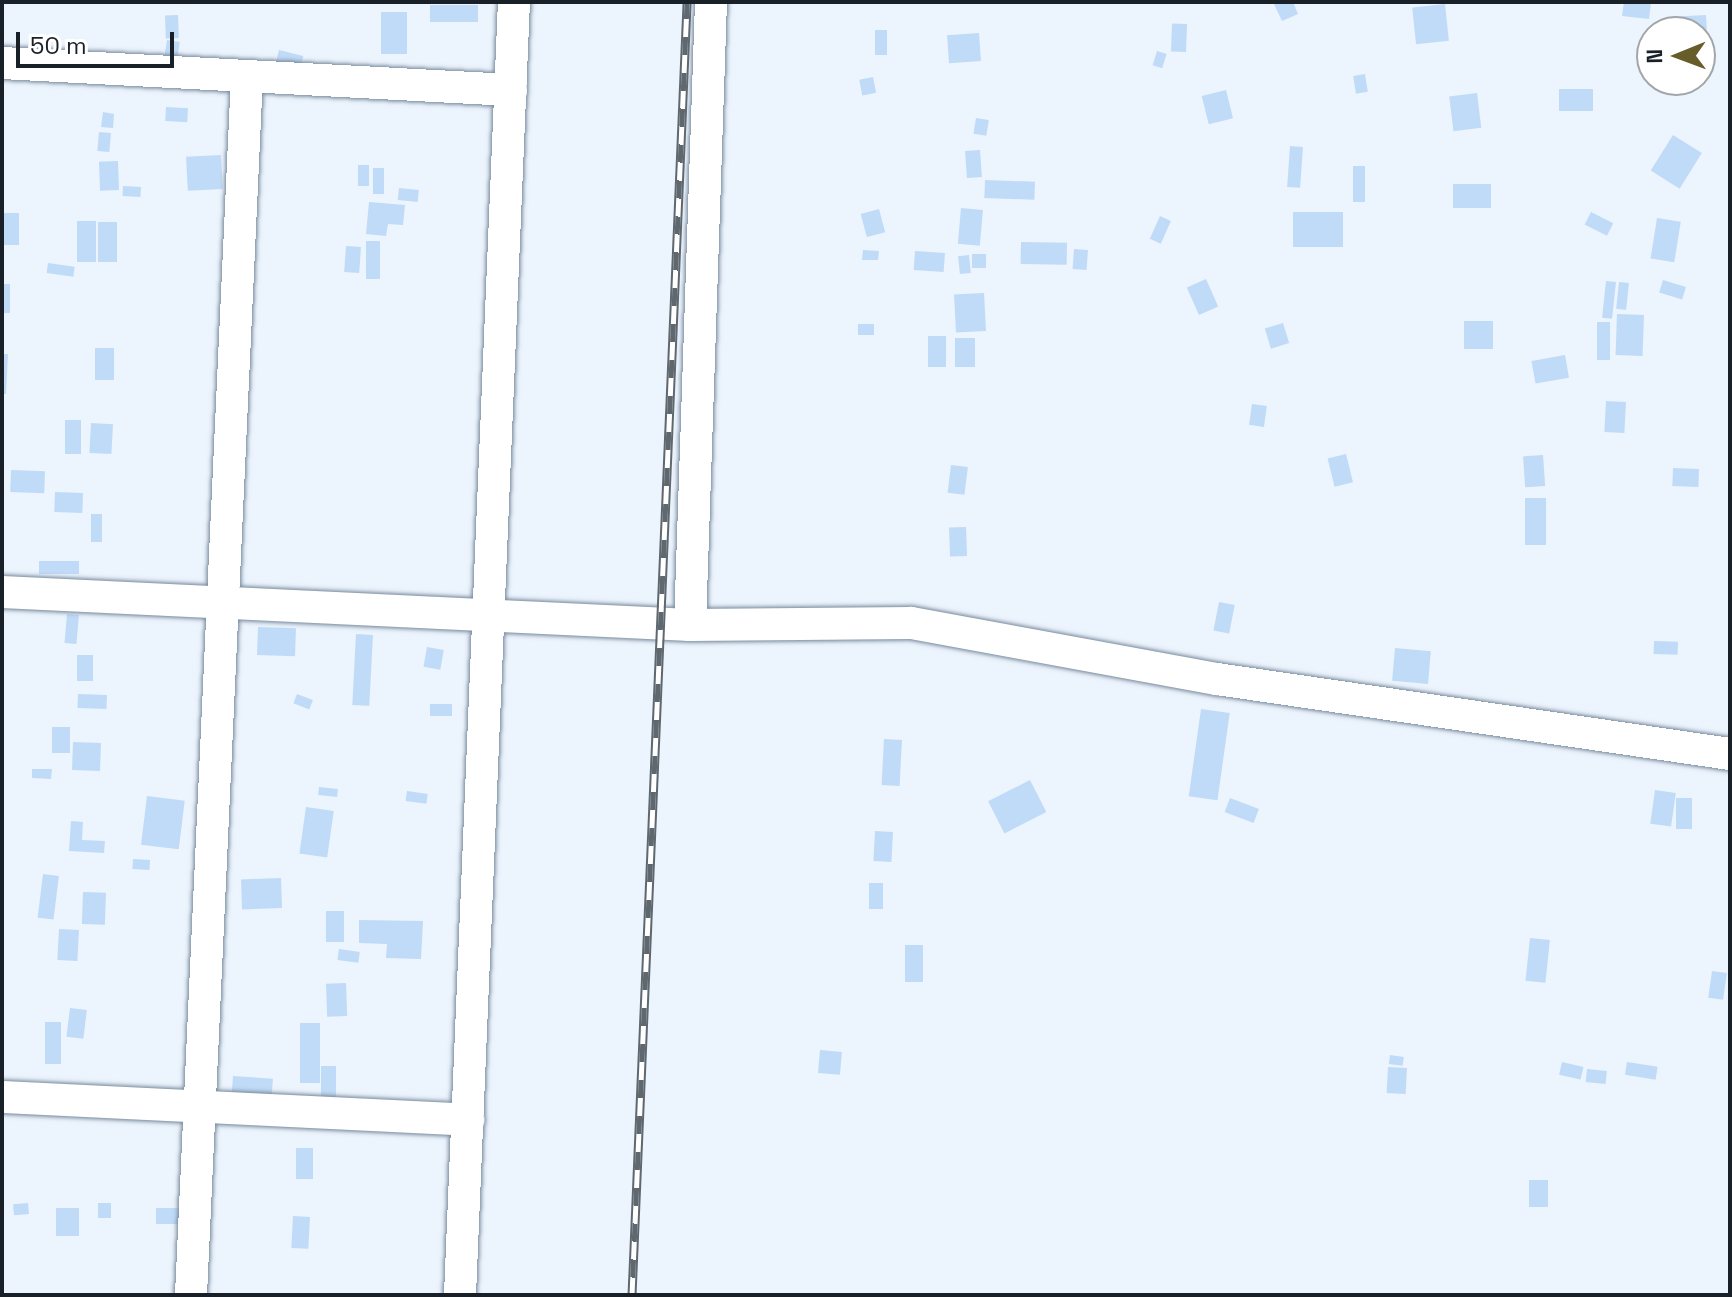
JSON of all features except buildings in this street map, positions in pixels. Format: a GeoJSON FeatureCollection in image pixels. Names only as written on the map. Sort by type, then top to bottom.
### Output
{"type":"FeatureCollection","features":[{"type":"Feature","properties":{"kind":"street"},"geometry":{"type":"LineString","coordinates":[[460,1295],[514,2]]}},
{"type":"Feature","properties":{"kind":"street"},"geometry":{"type":"LineString","coordinates":[[690,625],[711,2]]}},
{"type":"Feature","properties":{"kind":"street"},"geometry":{"type":"LineString","coordinates":[[2,63],[511,90]]}},
{"type":"Feature","properties":{"kind":"street"},"geometry":{"type":"LineString","coordinates":[[191,1295],[247,76]]}},
{"type":"Feature","properties":{"kind":"street"},"geometry":{"type":"LineString","coordinates":[[2,592],[490,612],[690,625],[911,623],[1217,679],[1730,754]]}},
{"type":"Feature","properties":{"kind":"street"},"geometry":{"type":"LineString","coordinates":[[2,1097],[199,1104],[468,1120]]}},
{"type":"Feature","properties":{"kind":"railway"},"geometry":{"type":"LineString","coordinates":[[632,1295],[687,2]]}}]}
